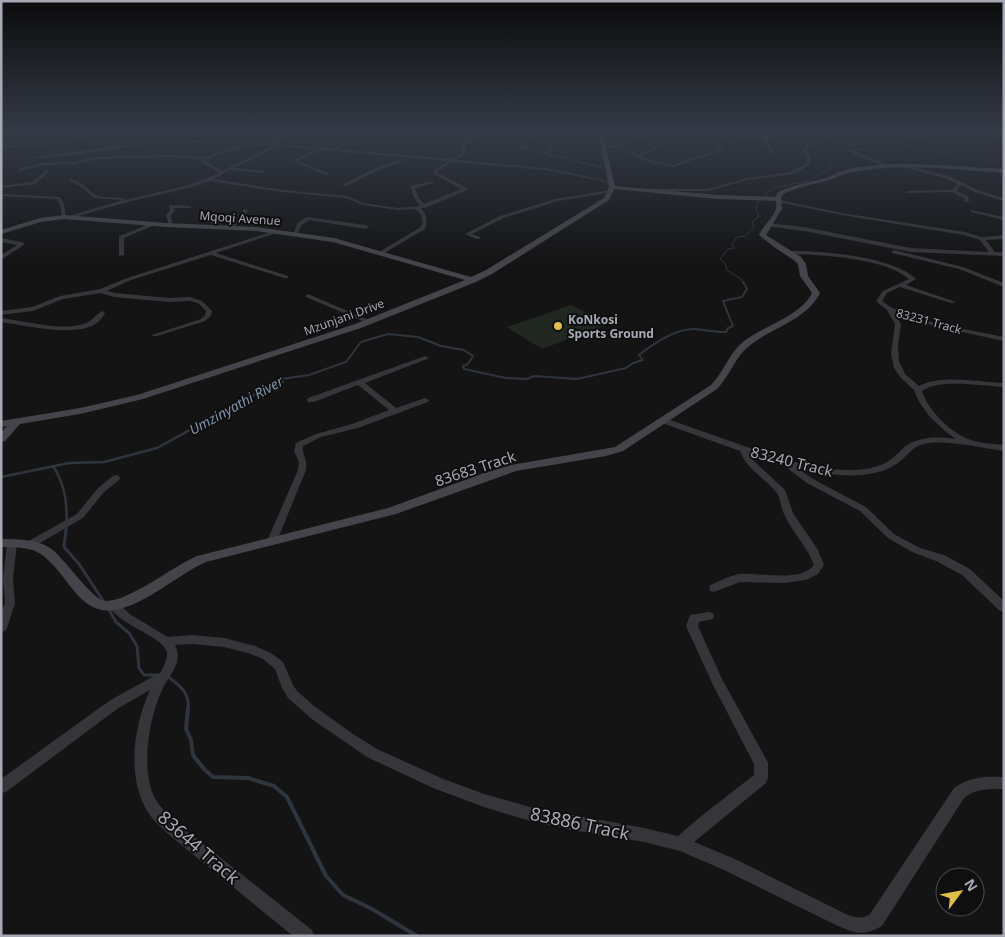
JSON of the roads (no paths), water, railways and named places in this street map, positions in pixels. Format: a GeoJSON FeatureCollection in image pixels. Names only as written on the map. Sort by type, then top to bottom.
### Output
{"type":"FeatureCollection","features":[{"type":"Feature","properties":{"kind":"street"},"geometry":{"type":"LineString","coordinates":[[1,187],[33,183],[43,175]]}},
{"type":"Feature","properties":{"kind":"street"},"geometry":{"type":"LineString","coordinates":[[1,196],[58,198],[67,217],[128,200],[178,190],[212,180],[221,175]]}},
{"type":"Feature","properties":{"kind":"street"},"geometry":{"type":"LineString","coordinates":[[344,185],[364,175]]}},
{"type":"Feature","properties":{"kind":"street"},"geometry":{"type":"LineString","coordinates":[[212,180],[283,191],[347,197],[369,205],[398,209],[423,206],[465,189],[440,175]]}},
{"type":"Feature","properties":{"kind":"street"},"geometry":{"type":"LineString","coordinates":[[569,175],[611,187],[776,199],[850,215],[956,232],[982,239],[1004,237]]}},
{"type":"Feature","properties":{"kind":"street"},"geometry":{"type":"LineString","coordinates":[[609,175],[611,187]]}},
{"type":"Feature","properties":{"kind":"street"},"geometry":{"type":"LineString","coordinates":[[652,190],[703,191],[748,179],[781,175]]}},
{"type":"Feature","properties":{"kind":"street"},"geometry":{"type":"LineString","coordinates":[[768,225],[778,212],[776,199],[780,193],[837,175]]}},
{"type":"Feature","properties":{"kind":"street"},"geometry":{"type":"LineString","coordinates":[[938,175],[976,191],[1004,200]]}},
{"type":"Feature","properties":{"kind":"street"},"geometry":{"type":"LineString","coordinates":[[72,180],[98,197],[128,200]]}},
{"type":"Feature","properties":{"kind":"street"},"geometry":{"type":"LineString","coordinates":[[423,206],[416,197],[412,187],[431,182]]}},
{"type":"Feature","properties":{"kind":"street"},"geometry":{"type":"LineString","coordinates":[[953,191],[961,183]]}},
{"type":"Feature","properties":{"kind":"street"},"geometry":{"type":"LineString","coordinates":[[478,238],[468,234],[502,217],[611,187]]}},
{"type":"Feature","properties":{"kind":"street","name":"Mzunjani Drive"},"geometry":{"type":"LineString","coordinates":[[1,424],[80,411],[164,391],[369,322],[473,280],[494,269],[598,206],[607,199],[611,187]]}},
{"type":"Feature","properties":{"kind":"street"},"geometry":{"type":"LineString","coordinates":[[908,192],[953,191],[966,197],[968,201]]}},
{"type":"Feature","properties":{"kind":"street"},"geometry":{"type":"LineString","coordinates":[[168,225],[170,222],[168,215],[173,210],[171,206],[190,207]]}},
{"type":"Feature","properties":{"kind":"street"},"geometry":{"type":"LineString","coordinates":[[381,254],[424,226],[423,213],[416,208]]}},
{"type":"Feature","properties":{"kind":"street"},"geometry":{"type":"LineString","coordinates":[[228,227],[234,226],[242,218],[246,210]]}},
{"type":"Feature","properties":{"kind":"street"},"geometry":{"type":"LineString","coordinates":[[973,212],[1004,219]]}},
{"type":"Feature","properties":{"kind":"street","name":"Mqoqi Avenue"},"geometry":{"type":"LineString","coordinates":[[1,232],[40,220],[67,217],[168,225],[228,227],[334,240],[473,280]]}},
{"type":"Feature","properties":{"kind":"street"},"geometry":{"type":"LineString","coordinates":[[295,234],[299,225],[308,218],[366,227]]}},
{"type":"Feature","properties":{"kind":"street"},"geometry":{"type":"LineString","coordinates":[[121,255],[121,238],[154,224]]}},
{"type":"Feature","properties":{"kind":"street"},"geometry":{"type":"LineString","coordinates":[[768,225],[804,229],[916,251],[1004,254]]}},
{"type":"Feature","properties":{"kind":"street","name":"83683 Track"},"geometry":{"type":"LineString","coordinates":[[113,605],[152,587],[185,566],[272,541],[398,509],[507,470],[612,452],[633,441],[718,383],[745,344],[799,312],[813,300],[816,295],[815,290],[804,276],[800,261],[762,235],[768,225]]}},
{"type":"Feature","properties":{"kind":"street"},"geometry":{"type":"LineString","coordinates":[[1,313],[33,309],[62,297],[101,291],[129,279],[276,232]]}},
{"type":"Feature","properties":{"kind":"street"},"geometry":{"type":"LineString","coordinates":[[982,239],[994,254]]}},
{"type":"Feature","properties":{"kind":"street"},"geometry":{"type":"LineString","coordinates":[[1,240],[22,244],[1,258]]}},
{"type":"Feature","properties":{"kind":"street"},"geometry":{"type":"LineString","coordinates":[[879,244],[898,254],[961,268],[1004,285]]}},
{"type":"Feature","properties":{"kind":"street","name":"83231 Track"},"geometry":{"type":"LineString","coordinates":[[790,253],[815,252],[858,258],[913,277],[910,282],[889,289],[879,299],[880,304],[890,310],[918,319],[1004,339]]}},
{"type":"Feature","properties":{"kind":"street"},"geometry":{"type":"LineString","coordinates":[[211,253],[286,277]]}},
{"type":"Feature","properties":{"kind":"street"},"geometry":{"type":"LineString","coordinates":[[898,285],[953,302]]}},
{"type":"Feature","properties":{"kind":"street"},"geometry":{"type":"LineString","coordinates":[[101,291],[114,296],[168,300],[190,299],[200,302],[209,311],[208,316],[203,320],[155,335]]}},
{"type":"Feature","properties":{"kind":"street"},"geometry":{"type":"LineString","coordinates":[[308,296],[369,322]]}},
{"type":"Feature","properties":{"kind":"street"},"geometry":{"type":"LineString","coordinates":[[890,310],[898,324],[894,345],[895,365],[902,376],[918,389],[922,401],[947,430],[959,438],[978,445],[1004,448]]}},
{"type":"Feature","properties":{"kind":"street"},"geometry":{"type":"LineString","coordinates":[[1,320],[72,328],[92,323],[99,318],[102,312]]}},
{"type":"Feature","properties":{"kind":"street"},"geometry":{"type":"LineString","coordinates":[[311,400],[425,358]]}},
{"type":"Feature","properties":{"kind":"street"},"geometry":{"type":"LineString","coordinates":[[358,382],[394,410]]}},
{"type":"Feature","properties":{"kind":"street"},"geometry":{"type":"LineString","coordinates":[[918,389],[923,385],[936,383],[1004,384]]}},
{"type":"Feature","properties":{"kind":"street"},"geometry":{"type":"LineString","coordinates":[[272,541],[302,470],[303,462],[298,451],[300,445],[314,438],[373,420],[394,410],[425,400]]}},
{"type":"Feature","properties":{"kind":"street","name":"83240 Track"},"geometry":{"type":"LineString","coordinates":[[662,420],[785,462],[829,472],[862,472],[878,469],[894,462],[907,448],[922,442],[978,445]]}},
{"type":"Feature","properties":{"kind":"street"},"geometry":{"type":"LineString","coordinates":[[1,439],[16,422]]}},
{"type":"Feature","properties":{"kind":"street"},"geometry":{"type":"LineString","coordinates":[[714,588],[733,579],[797,578],[808,576],[814,574],[819,566],[814,552],[788,514],[782,492],[750,462],[743,448]]}},
{"type":"Feature","properties":{"kind":"street"},"geometry":{"type":"LineString","coordinates":[[785,462],[810,482],[863,509],[891,536],[916,550],[949,562],[966,572],[1004,608]]}},
{"type":"Feature","properties":{"kind":"street"},"geometry":{"type":"LineString","coordinates":[[29,545],[80,516],[101,490],[116,478]]}},
{"type":"Feature","properties":{"kind":"street"},"geometry":{"type":"LineString","coordinates":[[1,628],[10,603],[7,543],[29,545],[51,555],[92,603],[101,606],[113,605],[127,618],[166,642]]}},
{"type":"Feature","properties":{"kind":"street"},"geometry":{"type":"LineString","coordinates":[[680,844],[705,822],[756,783],[762,771],[758,756],[717,681],[692,626],[694,618],[709,616]]}},
{"type":"Feature","properties":{"kind":"street","name":"83886 Track"},"geometry":{"type":"LineString","coordinates":[[166,642],[186,639],[222,643],[250,650],[268,658],[281,669],[288,689],[297,700],[356,743],[458,792],[552,819],[680,844],[722,861],[804,903],[849,923],[861,926],[876,920],[959,793]]}},
{"type":"Feature","properties":{"kind":"street","name":"83644 Track"},"geometry":{"type":"LineString","coordinates":[[166,642],[172,650],[173,656],[149,708],[142,738],[143,776],[150,803],[160,817],[173,829],[306,936]]}},
{"type":"Feature","properties":{"kind":"street"},"geometry":{"type":"LineString","coordinates":[[1,787],[125,697],[165,675]]}},
{"type":"Feature","properties":{"kind":"street"},"geometry":{"type":"LineString","coordinates":[[959,793],[977,783],[1004,783]]}},
{"type":"Feature","properties":{"kind":"waterway","name":"Umzinyathi River"},"geometry":{"type":"LineString","coordinates":[[765,198],[766,193],[775,188],[807,181],[820,175]]}},
{"type":"Feature","properties":{"kind":"waterway","name":"Umzinyathi River"},"geometry":{"type":"LineString","coordinates":[[744,283],[727,270],[725,263],[720,259],[728,249],[734,248],[732,245],[737,237],[745,236],[754,228],[752,222],[759,216],[756,209],[759,199]]}},
{"type":"Feature","properties":{"kind":"waterway","name":"Umzinyathi River"},"geometry":{"type":"LineString","coordinates":[[260,392],[283,382],[281,379],[309,375],[346,362],[361,342],[388,334],[418,337],[441,346],[464,350],[473,356],[468,364],[463,366],[464,369],[506,378],[527,379],[534,376],[577,379],[626,368],[633,363],[643,360],[639,355],[651,346],[665,337],[680,331],[695,329],[726,332],[728,328],[733,326],[723,301],[742,297],[747,289],[743,282]]}},
{"type":"Feature","properties":{"kind":"waterway","name":"Umzinyathi River"},"geometry":{"type":"LineString","coordinates":[[53,466],[69,463],[104,462],[157,448],[260,392]]}},
{"type":"Feature","properties":{"kind":"waterway","name":"Umzinyathi River"},"geometry":{"type":"LineString","coordinates":[[1,477],[53,466]]}},
{"type":"Feature","properties":{"kind":"waterway"},"geometry":{"type":"LineString","coordinates":[[53,466],[61,481],[65,497],[66,531]]}},
{"type":"Feature","properties":{"kind":"waterway"},"geometry":{"type":"LineString","coordinates":[[66,530],[64,547],[79,564],[104,602]]}},
{"type":"Feature","properties":{"kind":"waterway"},"geometry":{"type":"LineString","coordinates":[[108,608],[116,622],[129,633],[137,646],[139,668],[144,675],[157,675]]}},
{"type":"Feature","properties":{"kind":"waterway"},"geometry":{"type":"LineString","coordinates":[[167,676],[180,686],[186,694],[188,708]]}},
{"type":"Feature","properties":{"kind":"waterway"},"geometry":{"type":"LineString","coordinates":[[188,708],[186,729],[191,740],[193,755],[204,769],[213,777],[248,778],[274,786],[287,797],[326,876],[343,895],[372,909],[417,936]]}},
{"type":"Feature","properties":{"kind":"place","name":"KoNkosi Sports Ground"},"geometry":{"type":"Point","coordinates":[558,326]}}]}
